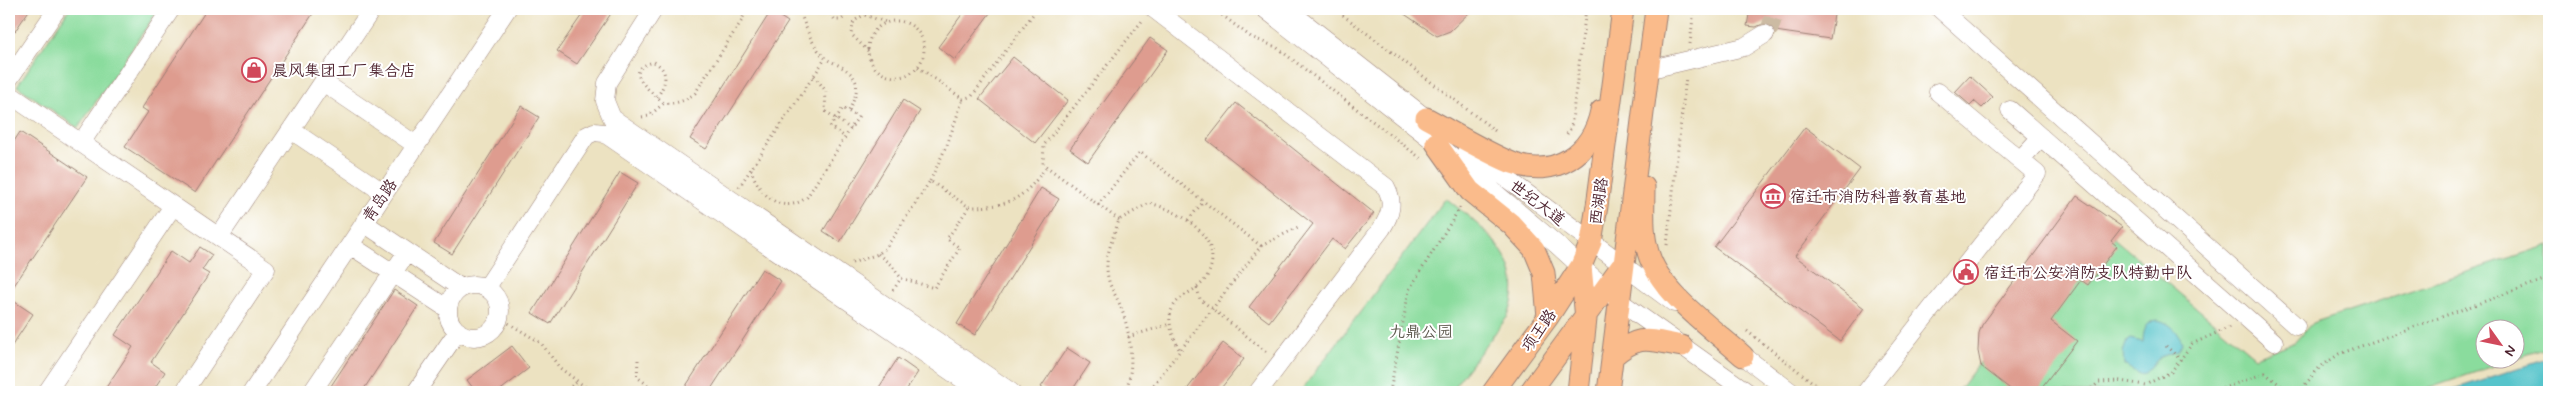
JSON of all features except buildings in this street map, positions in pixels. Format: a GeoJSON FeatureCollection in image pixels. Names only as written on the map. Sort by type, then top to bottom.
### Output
{"type":"FeatureCollection","features":[{"type":"Feature","properties":{"kind":"main road"},"geometry":{"type":"LineString","coordinates":[[1426,118],[1513,163],[1536,166],[1562,164],[1576,156],[1590,141],[1600,116],[1623,10]]}},
{"type":"Feature","properties":{"kind":"main road","name":"西湖路"},"geometry":{"type":"LineString","coordinates":[[1581,266],[1592,242],[1623,10]]}},
{"type":"Feature","properties":{"kind":"main road"},"geometry":{"type":"LineString","coordinates":[[1654,18],[1644,189],[1644,228],[1648,252],[1655,270],[1671,291],[1743,356]]}},
{"type":"Feature","properties":{"kind":"main road","name":"西湖路"},"geometry":{"type":"LineString","coordinates":[[1608,392],[1612,357],[1612,295],[1623,264],[1654,18]]}},
{"type":"Feature","properties":{"kind":"main road"},"geometry":{"type":"LineString","coordinates":[[1436,144],[1470,191],[1511,224],[1534,249],[1544,272],[1548,317]]}},
{"type":"Feature","properties":{"kind":"main road"},"geometry":{"type":"LineString","coordinates":[[1578,392],[1586,319],[1581,266]]}},
{"type":"Feature","properties":{"kind":"main road","name":"项王路"},"geometry":{"type":"LineString","coordinates":[[1493,392],[1548,317],[1581,266]]}},
{"type":"Feature","properties":{"kind":"main road","name":"项王路"},"geometry":{"type":"LineString","coordinates":[[1530,392],[1586,319],[1612,295]]}},
{"type":"Feature","properties":{"kind":"main road"},"geometry":{"type":"LineString","coordinates":[[1612,357],[1626,344],[1635,340],[1682,346]]}},
{"type":"Feature","properties":{"kind":"street"},"geometry":{"type":"LineString","coordinates":[[9,79],[57,9]]}},
{"type":"Feature","properties":{"kind":"street"},"geometry":{"type":"LineString","coordinates":[[81,143],[171,9]]}},
{"type":"Feature","properties":{"kind":"street"},"geometry":{"type":"LineString","coordinates":[[219,237],[372,9]]}},
{"type":"Feature","properties":{"kind":"street","name":"青岛路"},"geometry":{"type":"LineString","coordinates":[[252,392],[507,9]]}},
{"type":"Feature","properties":{"kind":"street"},"geometry":{"type":"LineString","coordinates":[[654,9],[607,83],[604,94],[606,109],[612,118],[1011,392]]}},
{"type":"Feature","properties":{"kind":"street","name":"世纪大道"},"geometry":{"type":"LineString","coordinates":[[1265,9],[1436,144],[1581,266],[1612,295],[1748,392]]}},
{"type":"Feature","properties":{"kind":"street","name":"世纪大道"},"geometry":{"type":"LineString","coordinates":[[1287,9],[1426,118],[1623,264],[1791,392]]}},
{"type":"Feature","properties":{"kind":"street"},"geometry":{"type":"LineString","coordinates":[[1940,9],[2296,326]]}},
{"type":"Feature","properties":{"kind":"street"},"geometry":{"type":"LineString","coordinates":[[1150,12],[1386,187],[1390,196],[1391,210],[1385,223],[1258,392]]}},
{"type":"Feature","properties":{"kind":"street"},"geometry":{"type":"LineString","coordinates":[[1651,69],[1744,47],[1765,34]]}},
{"type":"Feature","properties":{"kind":"street"},"geometry":{"type":"LineString","coordinates":[[323,82],[416,145]]}},
{"type":"Feature","properties":{"kind":"street"},"geometry":{"type":"LineString","coordinates":[[1866,392],[2037,174],[1938,92]]}},
{"type":"Feature","properties":{"kind":"street"},"geometry":{"type":"LineString","coordinates":[[9,94],[266,269],[184,392]]}},
{"type":"Feature","properties":{"kind":"street"},"geometry":{"type":"LineString","coordinates":[[2010,110],[2274,342]]}},
{"type":"Feature","properties":{"kind":"street"},"geometry":{"type":"LineString","coordinates":[[291,130],[384,193]]}},
{"type":"Feature","properties":{"kind":"street"},"geometry":{"type":"LineString","coordinates":[[487,287],[586,136],[594,132],[604,133],[979,392]]}},
{"type":"Feature","properties":{"kind":"street"},"geometry":{"type":"LineString","coordinates":[[2020,160],[2040,138]]}},
{"type":"Feature","properties":{"kind":"street"},"geometry":{"type":"LineString","coordinates":[[47,392],[173,206]]}},
{"type":"Feature","properties":{"kind":"street"},"geometry":{"type":"LineString","coordinates":[[364,223],[461,288]]}},
{"type":"Feature","properties":{"kind":"street"},"geometry":{"type":"LineString","coordinates":[[350,245],[448,309]]}},
{"type":"Feature","properties":{"kind":"street"},"geometry":{"type":"LineString","coordinates":[[312,392],[407,252]]}},
{"type":"Feature","properties":{"kind":"street"},"geometry":{"type":"LineString","coordinates":[[478,284],[487,287],[498,300],[500,318],[490,332],[482,336],[465,336],[458,331],[449,317],[450,300],[461,288],[478,284]]}},
{"type":"Feature","properties":{"kind":"street"},"geometry":{"type":"LineString","coordinates":[[423,389],[458,331]]}},
{"type":"Feature","properties":{"kind":"path"},"geometry":{"type":"LineString","coordinates":[[638,118],[649,116],[664,103],[677,103],[686,100],[695,92],[742,20],[746,9]]}},
{"type":"Feature","properties":{"kind":"path"},"geometry":{"type":"LineString","coordinates":[[799,9],[814,43],[825,59],[846,70],[856,81],[858,89],[849,111]]}},
{"type":"Feature","properties":{"kind":"path"},"geometry":{"type":"LineString","coordinates":[[832,9],[832,16],[835,20],[841,20],[846,16]]}},
{"type":"Feature","properties":{"kind":"path"},"geometry":{"type":"LineString","coordinates":[[846,9],[846,16]]}},
{"type":"Feature","properties":{"kind":"path"},"geometry":{"type":"LineString","coordinates":[[963,99],[972,96],[1037,9]]}},
{"type":"Feature","properties":{"kind":"path"},"geometry":{"type":"LineString","coordinates":[[1214,9],[1251,37],[1276,47],[1430,165]]}},
{"type":"Feature","properties":{"kind":"path"},"geometry":{"type":"LineString","coordinates":[[1335,9],[1500,136]]}},
{"type":"Feature","properties":{"kind":"path"},"geometry":{"type":"LineString","coordinates":[[1563,140],[1571,128],[1586,9]]}},
{"type":"Feature","properties":{"kind":"path"},"geometry":{"type":"LineString","coordinates":[[1666,251],[1694,9]]}},
{"type":"Feature","properties":{"kind":"path"},"geometry":{"type":"LineString","coordinates":[[1119,220],[1044,164],[1044,145],[1150,12]]}},
{"type":"Feature","properties":{"kind":"path"},"geometry":{"type":"LineString","coordinates":[[854,20],[864,15],[874,16],[887,22]]}},
{"type":"Feature","properties":{"kind":"path"},"geometry":{"type":"LineString","coordinates":[[846,16],[854,20]]}},
{"type":"Feature","properties":{"kind":"path"},"geometry":{"type":"LineString","coordinates":[[854,20],[851,34],[868,51]]}},
{"type":"Feature","properties":{"kind":"path"},"geometry":{"type":"LineString","coordinates":[[902,21],[918,31],[924,49],[918,67],[903,77],[885,76],[871,64],[868,51],[870,37],[875,29],[887,22],[902,21]]}},
{"type":"Feature","properties":{"kind":"path"},"geometry":{"type":"LineString","coordinates":[[730,199],[825,59]]}},
{"type":"Feature","properties":{"kind":"path"},"geometry":{"type":"LineString","coordinates":[[635,74],[646,64],[654,62],[662,67],[665,75],[664,86],[657,96]]}},
{"type":"Feature","properties":{"kind":"path"},"geometry":{"type":"LineString","coordinates":[[918,67],[963,99]]}},
{"type":"Feature","properties":{"kind":"path"},"geometry":{"type":"LineString","coordinates":[[640,70],[638,77],[641,82],[664,103]]}},
{"type":"Feature","properties":{"kind":"path"},"geometry":{"type":"LineString","coordinates":[[814,76],[826,92],[824,110],[851,128]]}},
{"type":"Feature","properties":{"kind":"path"},"geometry":{"type":"LineString","coordinates":[[829,267],[846,265],[878,254],[886,248],[930,181],[950,137],[963,99]]}},
{"type":"Feature","properties":{"kind":"path"},"geometry":{"type":"LineString","coordinates":[[751,169],[758,187],[767,198],[778,204],[800,203],[807,197],[846,137],[858,117],[844,108],[830,127],[846,137]]}},
{"type":"Feature","properties":{"kind":"path"},"geometry":{"type":"LineString","coordinates":[[1098,205],[1140,152],[1261,246]]}},
{"type":"Feature","properties":{"kind":"path"},"geometry":{"type":"LineString","coordinates":[[930,181],[969,207],[1004,204],[1024,195],[1046,166]]}},
{"type":"Feature","properties":{"kind":"path"},"geometry":{"type":"LineString","coordinates":[[1390,392],[1409,290],[1470,191]]}},
{"type":"Feature","properties":{"kind":"path"},"geometry":{"type":"LineString","coordinates":[[1188,220],[1204,201]]}},
{"type":"Feature","properties":{"kind":"path"},"geometry":{"type":"LineString","coordinates":[[1125,392],[1132,372],[1128,337],[1120,304],[1110,287],[1107,267],[1110,246],[1119,220],[1149,203],[1172,210],[1188,220],[1202,232],[1213,256],[1206,278],[1197,288],[1188,292],[1172,308],[1170,324],[1172,336],[1180,351]]}},
{"type":"Feature","properties":{"kind":"path"},"geometry":{"type":"LineString","coordinates":[[878,254],[892,266],[900,278],[934,288],[960,248],[947,239],[969,207]]}},
{"type":"Feature","properties":{"kind":"path"},"geometry":{"type":"LineString","coordinates":[[1148,392],[1261,246],[1300,226]]}},
{"type":"Feature","properties":{"kind":"path"},"geometry":{"type":"LineString","coordinates":[[884,305],[900,278]]}},
{"type":"Feature","properties":{"kind":"path"},"geometry":{"type":"LineString","coordinates":[[2299,392],[2319,368],[2339,354],[2549,278]]}},
{"type":"Feature","properties":{"kind":"path"},"geometry":{"type":"LineString","coordinates":[[1197,288],[1200,299],[1281,363]]}},
{"type":"Feature","properties":{"kind":"path"},"geometry":{"type":"LineString","coordinates":[[500,318],[541,343],[560,368],[592,392]]}},
{"type":"Feature","properties":{"kind":"path"},"geometry":{"type":"LineString","coordinates":[[2088,392],[2099,382],[2120,381],[2145,385],[2171,372],[2192,344],[2249,320]]}},
{"type":"Feature","properties":{"kind":"path"},"geometry":{"type":"LineString","coordinates":[[1128,337],[1170,324]]}},
{"type":"Feature","properties":{"kind":"path"},"geometry":{"type":"LineString","coordinates":[[1746,331],[1825,392]]}},
{"type":"Feature","properties":{"kind":"path"},"geometry":{"type":"LineString","coordinates":[[2166,346],[2181,360]]}},
{"type":"Feature","properties":{"kind":"path"},"geometry":{"type":"LineString","coordinates":[[638,360],[636,377],[657,392]]}},
{"type":"Feature","properties":{"kind":"path"},"geometry":{"type":"LineString","coordinates":[[2213,392],[2265,373],[2288,392]]}},
{"type":"Feature","properties":{"kind":"path"},"geometry":{"type":"LineString","coordinates":[[563,392],[577,382]]}},
{"type":"Feature","properties":{"kind":"green space"},"geometry":{"type":"Polygon","coordinates":[[[69,9],[159,9],[78,128],[17,86],[69,9]]]}},
{"type":"Feature","properties":{"kind":"green space","name":"九鼎公园"},"geometry":{"type":"Polygon","coordinates":[[[1446,198],[1488,234],[1508,262],[1513,278],[1513,296],[1508,316],[1450,392],[1300,392],[1446,198]]]}},
{"type":"Feature","properties":{"kind":"green space"},"geometry":{"type":"Polygon","coordinates":[[[2091,219],[2255,357],[2295,342],[2312,323],[2549,245],[2549,347],[2526,355],[2526,318],[2476,318],[2476,368],[2488,368],[2418,392],[1957,392],[2091,219]]]}},
{"type":"Feature","properties":{"kind":"water"},"geometry":{"type":"Polygon","coordinates":[[[2158,320],[2173,328],[2179,335],[2182,343],[2178,351],[2160,357],[2145,373],[2139,374],[2124,365],[2123,352],[2127,341],[2130,339],[2143,342],[2148,324],[2158,320]]]}},
{"type":"Feature","properties":{"kind":"water"},"geometry":{"type":"Polygon","coordinates":[[[2549,358],[2549,392],[2445,392],[2518,368],[2526,368],[2526,366],[2549,358]]]}},
{"type":"Feature","properties":{"kind":"tunnel"},"geometry":{"type":"LineString","coordinates":[[1765,34],[1770,28],[1776,9]]}},
{"type":"Feature","properties":{"kind":"place","name":"晨风集团工厂集合店"},"geometry":{"type":"Point","coordinates":[254,70]}},
{"type":"Feature","properties":{"kind":"place","name":"宿迁市消防科普教育基地"},"geometry":{"type":"Point","coordinates":[1773,196]}},
{"type":"Feature","properties":{"kind":"place","name":"宿迁市公安消防支队特勤中队"},"geometry":{"type":"Point","coordinates":[1966,272]}}]}
